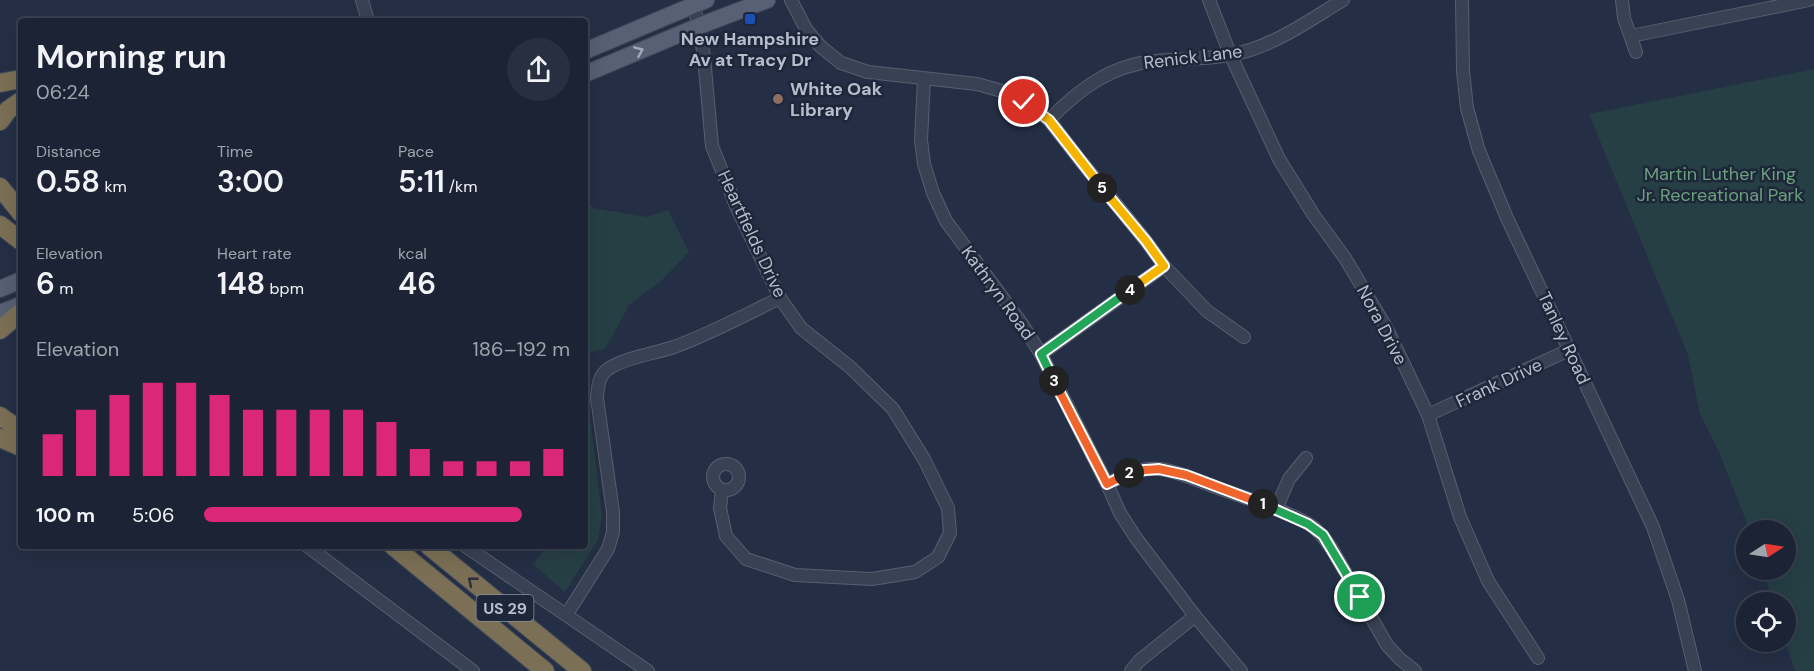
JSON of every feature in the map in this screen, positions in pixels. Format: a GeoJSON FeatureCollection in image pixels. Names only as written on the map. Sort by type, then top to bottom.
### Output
{"type":"FeatureCollection","features":[{"type":"Feature","properties":{"kind":"highway"},"geometry":{"type":"LineString","coordinates":[[0,84],[18,80]]}},
{"type":"Feature","properties":{"kind":"highway"},"geometry":{"type":"LineString","coordinates":[[0,121],[8,110],[18,103]]}},
{"type":"Feature","properties":{"kind":"highway"},"geometry":{"type":"LineString","coordinates":[[0,187],[18,209]]}},
{"type":"Feature","properties":{"kind":"highway"},"geometry":{"type":"LineString","coordinates":[[0,203],[18,218]]}},
{"type":"Feature","properties":{"kind":"highway"},"geometry":{"type":"LineString","coordinates":[[0,226],[18,240]]}},
{"type":"Feature","properties":{"kind":"highway"},"geometry":{"type":"LineString","coordinates":[[0,330],[18,315]]}},
{"type":"Feature","properties":{"kind":"highway"},"geometry":{"type":"LineString","coordinates":[[0,416],[18,429]]}},
{"type":"Feature","properties":{"kind":"highway"},"geometry":{"type":"LineString","coordinates":[[0,438],[18,446]]}},
{"type":"Feature","properties":{"kind":"highway","name":"US 29"},"geometry":{"type":"LineString","coordinates":[[397,549],[545,671]]}},
{"type":"Feature","properties":{"kind":"highway","name":"US 29"},"geometry":{"type":"LineString","coordinates":[[433,549],[582,671]]}},
{"type":"Feature","properties":{"kind":"main road"},"geometry":{"type":"LineString","coordinates":[[588,73],[767,0]]}},
{"type":"Feature","properties":{"kind":"main road"},"geometry":{"type":"LineString","coordinates":[[588,50],[697,2]]}},
{"type":"Feature","properties":{"kind":"main road"},"geometry":{"type":"LineString","coordinates":[[0,289],[18,281]]}},
{"type":"Feature","properties":{"kind":"main road"},"geometry":{"type":"LineString","coordinates":[[0,314],[18,306]]}},
{"type":"Feature","properties":{"kind":"street"},"geometry":{"type":"LineString","coordinates":[[362,0],[367,18]]}},
{"type":"Feature","properties":{"kind":"street"},"geometry":{"type":"LineString","coordinates":[[791,0],[806,29],[820,46],[841,63],[868,72],[977,84],[1002,91],[1024,102],[1049,120],[1164,266],[1207,311],[1244,337]]}},
{"type":"Feature","properties":{"kind":"street","name":"Nora Drive"},"geometry":{"type":"LineString","coordinates":[[1209,0],[1230,54],[1279,159],[1313,214],[1345,258],[1386,327],[1428,416],[1460,518],[1488,581],[1538,658]]}},
{"type":"Feature","properties":{"kind":"street","name":"Renick Lane"},"geometry":{"type":"LineString","coordinates":[[1049,120],[1063,105],[1098,79],[1117,69],[1155,61],[1210,58],[1250,50],[1291,32],[1343,0]]}},
{"type":"Feature","properties":{"kind":"street","name":"Tanley Road"},"geometry":{"type":"LineString","coordinates":[[1462,0],[1463,72],[1467,108],[1479,151],[1507,218],[1653,527],[1678,600],[1695,671]]}},
{"type":"Feature","properties":{"kind":"street"},"geometry":{"type":"LineString","coordinates":[[1622,0],[1624,18],[1636,52]]}},
{"type":"Feature","properties":{"kind":"street"},"geometry":{"type":"LineString","coordinates":[[1631,36],[1775,3],[1809,0]]}},
{"type":"Feature","properties":{"kind":"street","name":"Heartfields Drive"},"geometry":{"type":"LineString","coordinates":[[697,2],[712,146],[736,206],[780,298],[801,328],[850,367],[893,409],[924,459],[948,508],[950,533],[938,557],[915,572],[872,579],[795,575],[746,559],[726,536],[720,508],[722,490]]}},
{"type":"Feature","properties":{"kind":"street","name":"Kathryn Road"},"geometry":{"type":"LineString","coordinates":[[924,79],[921,140],[924,164],[933,193],[946,221],[1022,324],[1041,354],[1120,513],[1136,538],[1195,616],[1241,671]]}},
{"type":"Feature","properties":{"kind":"street"},"geometry":{"type":"LineString","coordinates":[[1041,354],[1164,266]]}},
{"type":"Feature","properties":{"kind":"street"},"geometry":{"type":"LineString","coordinates":[[567,614],[608,549],[613,532],[613,512],[597,398],[599,381],[606,370],[699,337],[780,298]]}},
{"type":"Feature","properties":{"kind":"street","name":"Frank Drive"},"geometry":{"type":"LineString","coordinates":[[1428,416],[1569,350]]}},
{"type":"Feature","properties":{"kind":"street"},"geometry":{"type":"LineString","coordinates":[[1276,509],[1289,479],[1306,458]]}},
{"type":"Feature","properties":{"kind":"street"},"geometry":{"type":"LineString","coordinates":[[1107,484],[1128,474],[1159,469],[1186,475],[1276,509],[1308,524],[1323,535],[1387,645],[1415,671]]}},
{"type":"Feature","properties":{"kind":"street"},"geometry":{"type":"LineString","coordinates":[[311,549],[473,671]]}},
{"type":"Feature","properties":{"kind":"street"},"geometry":{"type":"LineString","coordinates":[[470,549],[648,671]]}},
{"type":"Feature","properties":{"kind":"street"},"geometry":{"type":"LineString","coordinates":[[1131,671],[1139,661],[1195,616]]}},
{"type":"Feature","properties":{"kind":"green space","name":"Martin Luther King Jr. Recreational Park"},"geometry":{"type":"Polygon","coordinates":[[[1814,69],[1814,671],[1795,671],[1789,652],[1796,652],[1796,592],[1770,592],[1766,580],[1796,580],[1796,520],[1746,520],[1719,452],[1700,414],[1688,355],[1589,114],[1814,69]]]}},
{"type":"Feature","properties":{"kind":"green space"},"geometry":{"type":"Polygon","coordinates":[[[588,204],[594,208],[647,217],[668,210],[689,252],[663,279],[629,305],[605,349],[588,352],[588,204]]]}},
{"type":"Feature","properties":{"kind":"green space"},"geometry":{"type":"Polygon","coordinates":[[[588,400],[602,515],[598,540],[565,592],[533,564],[545,549],[588,549],[588,400]]]}},
{"type":"Feature","properties":{"kind":"place","name":"New Hampshire Av at Tracy Dr"},"geometry":{"type":"Point","coordinates":[750,19]}},
{"type":"Feature","properties":{"kind":"place","name":"White Oak Library"},"geometry":{"type":"Point","coordinates":[778,99]}},
{"type":"Feature","properties":{"kind":"route"},"geometry":{"type":"LineString","coordinates":[[1024,102],[1049,120],[1164,266],[1041,354],[1107,484],[1128,474],[1159,469],[1186,475],[1276,509],[1308,524],[1323,535],[1360,597]]}}]}
